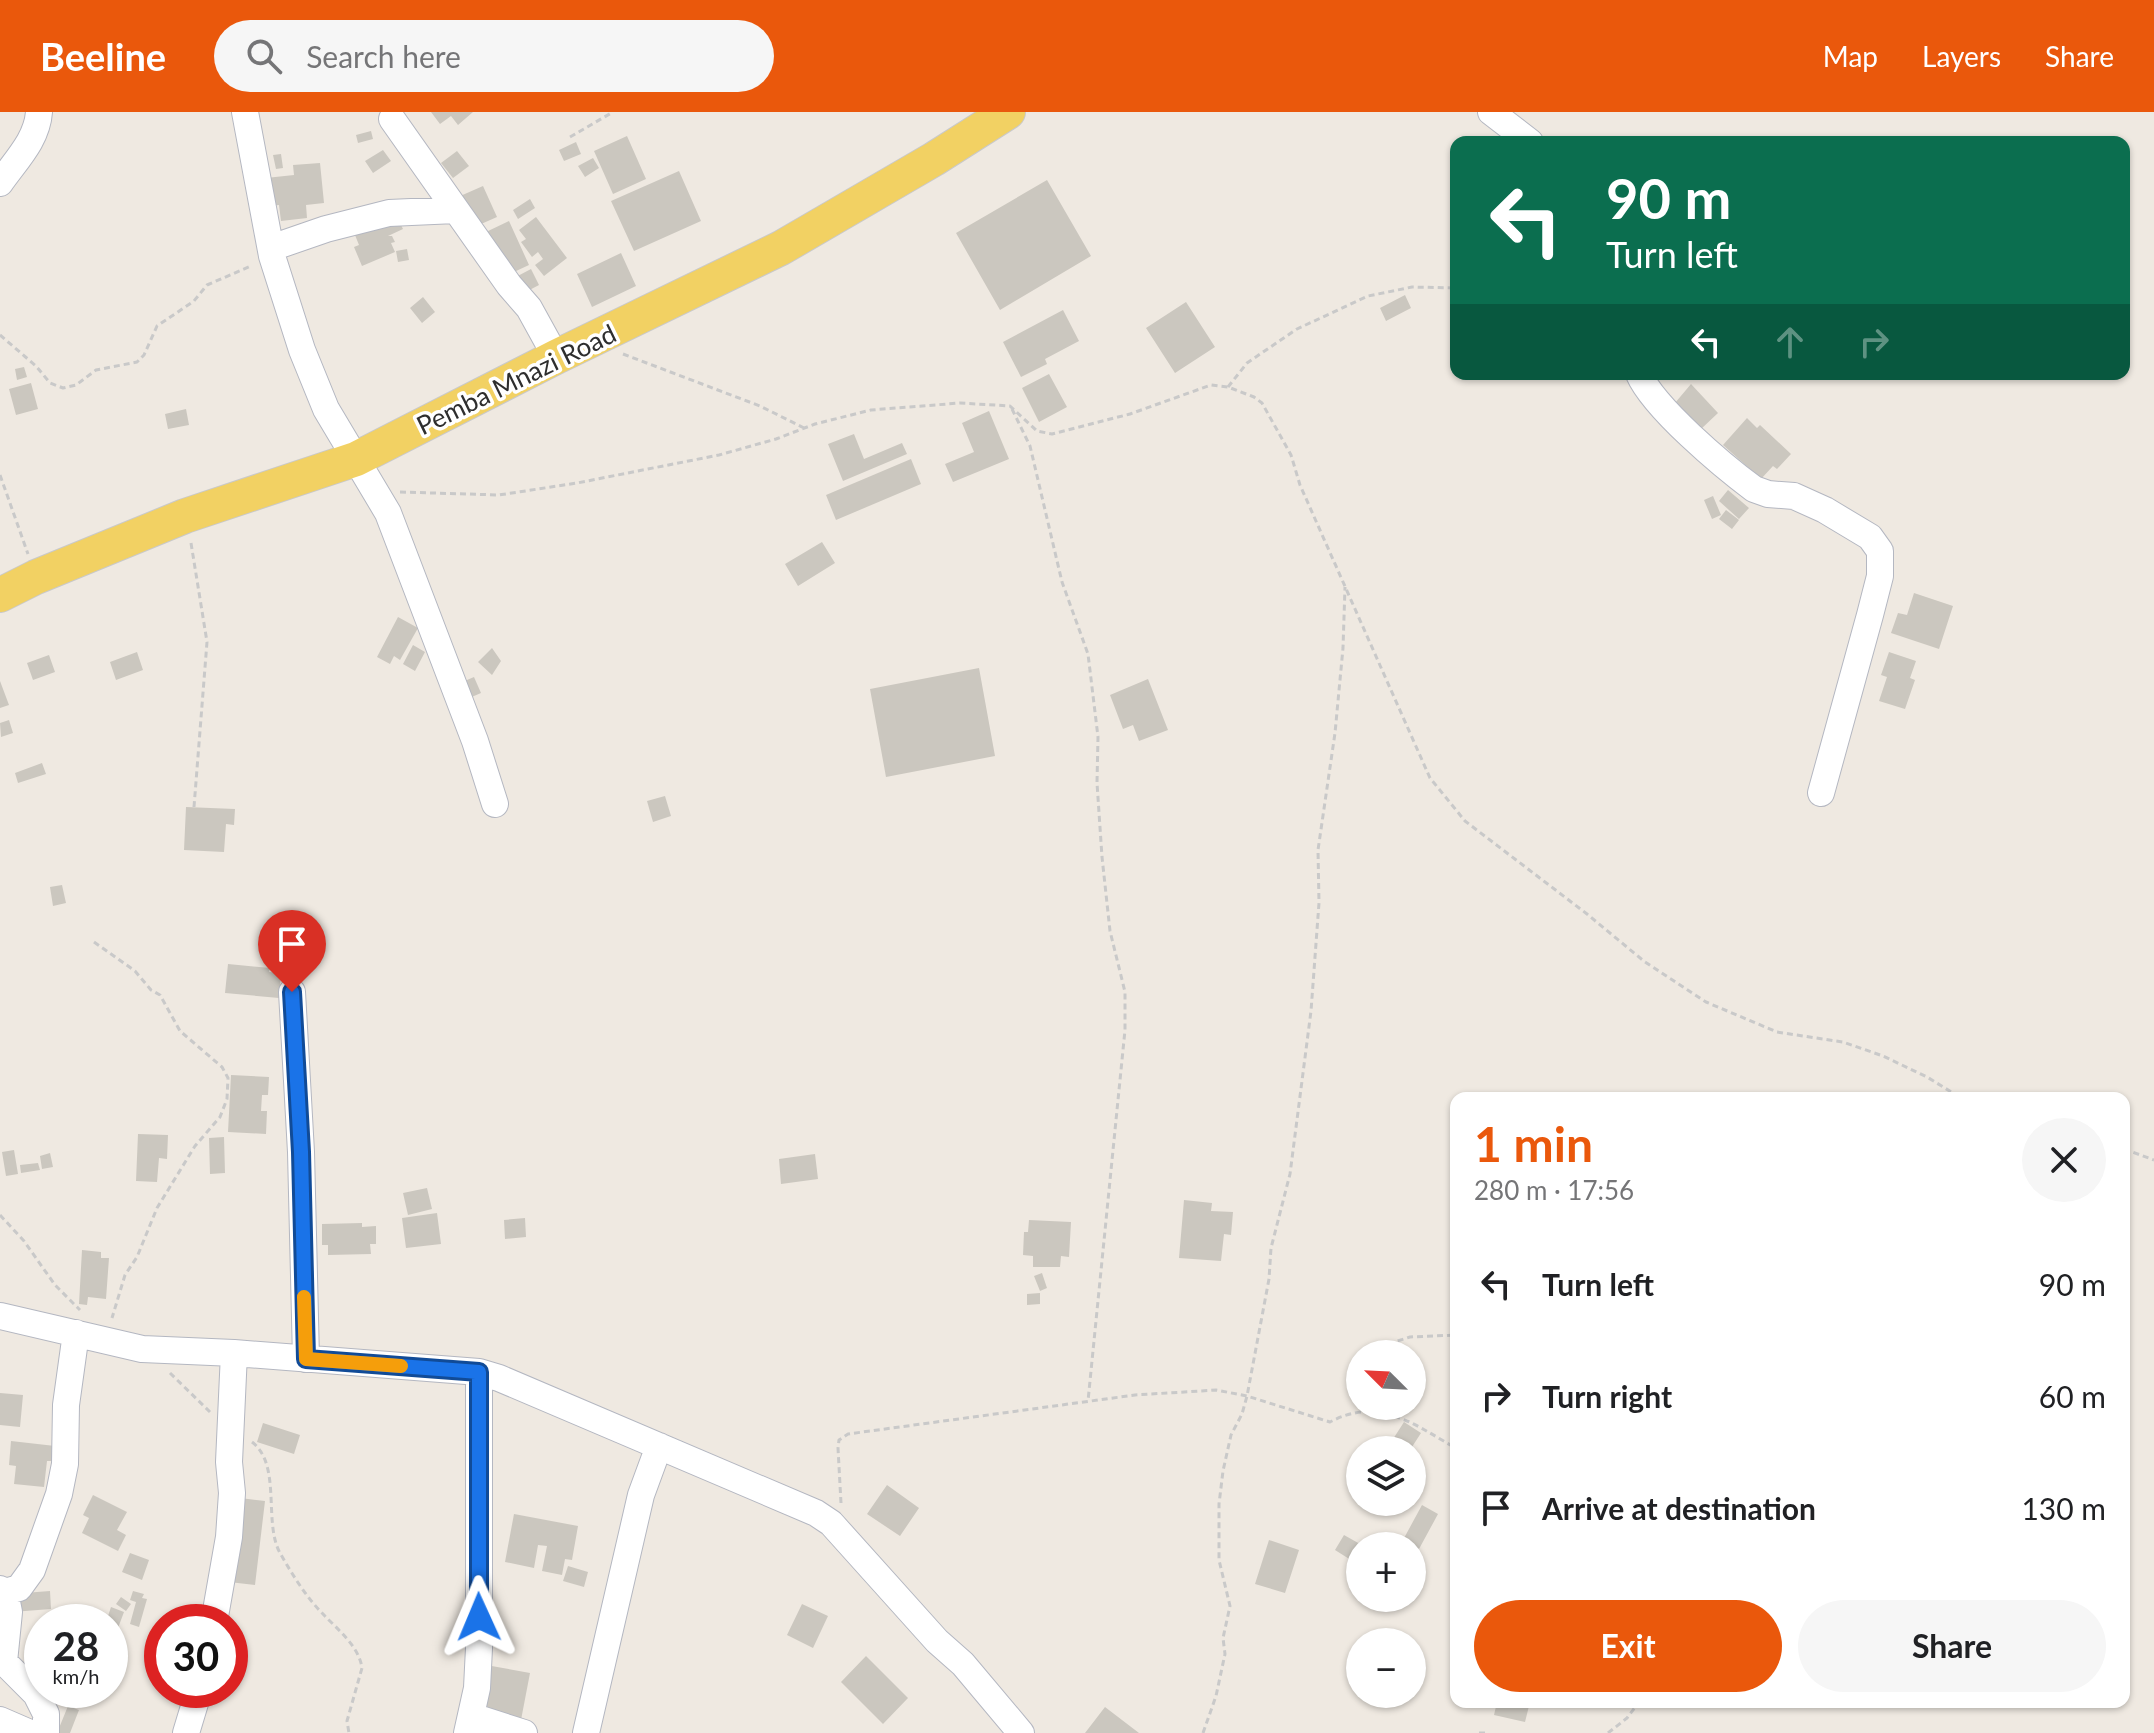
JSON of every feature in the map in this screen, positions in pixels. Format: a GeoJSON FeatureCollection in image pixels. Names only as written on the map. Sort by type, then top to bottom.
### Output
{"type":"FeatureCollection","features":[{"type":"Feature","properties":{"kind":"main road","name":"Pemba Mnazi Road"},"geometry":{"type":"LineString","coordinates":[[12,585],[185,516],[356,459],[556,357],[781,248],[1008,112]]}},
{"type":"Feature","properties":{"kind":"street"},"geometry":{"type":"LineString","coordinates":[[0,183],[35,132],[39,112]]}},
{"type":"Feature","properties":{"kind":"street"},"geometry":{"type":"LineString","coordinates":[[245,112],[271,252],[302,350],[326,409],[388,513],[475,741],[495,804]]}},
{"type":"Feature","properties":{"kind":"street"},"geometry":{"type":"LineString","coordinates":[[1491,112],[1522,136]]}},
{"type":"Feature","properties":{"kind":"street"},"geometry":{"type":"LineString","coordinates":[[392,119],[509,285],[529,308],[556,357]]}},
{"type":"Feature","properties":{"kind":"street"},"geometry":{"type":"LineString","coordinates":[[271,252],[326,229],[389,213],[456,210]]}},
{"type":"Feature","properties":{"kind":"street"},"geometry":{"type":"LineString","coordinates":[[1642,380],[1671,415],[1754,489],[1768,494],[1794,496],[1825,510],[1870,537],[1880,551],[1880,576],[1821,793]]}},
{"type":"Feature","properties":{"kind":"street"},"geometry":{"type":"LineString","coordinates":[[292,992],[301,1152],[306,1359]]}},
{"type":"Feature","properties":{"kind":"street"},"geometry":{"type":"LineString","coordinates":[[0,1316],[78,1322],[142,1349],[479,1372],[499,1378],[816,1513],[831,1523],[937,1641],[963,1664],[1021,1733]]}},
{"type":"Feature","properties":{"kind":"street"},"geometry":{"type":"LineString","coordinates":[[46,1733],[46,1714],[36,1694],[4,1662],[9,1612],[2,1591],[19,1588],[32,1570],[59,1494],[65,1464],[66,1405],[78,1322]]}},
{"type":"Feature","properties":{"kind":"street"},"geometry":{"type":"LineString","coordinates":[[217,1604],[229,1537],[234,1353]]}},
{"type":"Feature","properties":{"kind":"street"},"geometry":{"type":"LineString","coordinates":[[479,1372],[479,1648],[477,1688],[469,1724],[524,1733]]}},
{"type":"Feature","properties":{"kind":"street"},"geometry":{"type":"LineString","coordinates":[[586,1733],[641,1495],[659,1446]]}},
{"type":"Feature","properties":{"kind":"street"},"geometry":{"type":"LineString","coordinates":[[186,1733],[194,1708]]}},
{"type":"Feature","properties":{"kind":"street"},"geometry":{"type":"LineString","coordinates":[[0,1720],[30,1733]]}},
{"type":"Feature","properties":{"kind":"path"},"geometry":{"type":"LineString","coordinates":[[570,137],[613,112]]}},
{"type":"Feature","properties":{"kind":"path"},"geometry":{"type":"LineString","coordinates":[[0,335],[36,366],[50,383],[63,388],[76,385],[96,370],[137,362],[144,355],[157,326],[194,301],[207,285],[271,252]]}},
{"type":"Feature","properties":{"kind":"path"},"geometry":{"type":"LineString","coordinates":[[1228,387],[1247,363],[1297,329],[1368,296],[1412,287],[1450,288]]}},
{"type":"Feature","properties":{"kind":"path"},"geometry":{"type":"LineString","coordinates":[[592,341],[760,406],[804,428]]}},
{"type":"Feature","properties":{"kind":"path"},"geometry":{"type":"LineString","coordinates":[[376,494],[420,491],[499,495],[577,483],[719,455],[804,428],[885,409],[960,403],[1010,406],[1037,431],[1052,434],[1130,414],[1211,385],[1228,387],[1254,397],[1272,418],[1291,455],[1300,485],[1345,582],[1406,728],[1430,778],[1465,821],[1645,962],[1706,1002],[1777,1032],[1843,1042],[1883,1056],[1951,1092]]}},
{"type":"Feature","properties":{"kind":"path"},"geometry":{"type":"LineString","coordinates":[[1010,406],[1030,446],[1062,582],[1088,654],[1098,737],[1097,783],[1110,931],[1125,992],[1125,1030],[1088,1401]]}},
{"type":"Feature","properties":{"kind":"path"},"geometry":{"type":"LineString","coordinates":[[0,475],[12,585]]}},
{"type":"Feature","properties":{"kind":"path"},"geometry":{"type":"LineString","coordinates":[[185,516],[197,570],[207,642],[194,807]]}},
{"type":"Feature","properties":{"kind":"path"},"geometry":{"type":"LineString","coordinates":[[1203,1733],[1216,1696],[1225,1654],[1223,1638],[1230,1606],[1219,1560],[1219,1504],[1223,1471],[1231,1435],[1247,1396],[1269,1279],[1271,1248],[1290,1174],[1311,1011],[1319,903],[1318,850],[1335,733],[1345,582]]}},
{"type":"Feature","properties":{"kind":"path"},"geometry":{"type":"LineString","coordinates":[[94,942],[135,971],[151,990],[160,995],[180,1031],[222,1067],[228,1078],[227,1099],[220,1117],[195,1146],[157,1208],[137,1257],[125,1275],[111,1322]]}},
{"type":"Feature","properties":{"kind":"path"},"geometry":{"type":"LineString","coordinates":[[2130,1151],[2154,1160]]}},
{"type":"Feature","properties":{"kind":"path"},"geometry":{"type":"LineString","coordinates":[[0,1215],[24,1241],[78,1322]]}},
{"type":"Feature","properties":{"kind":"path"},"geometry":{"type":"LineString","coordinates":[[1400,1340],[1450,1335]]}},
{"type":"Feature","properties":{"kind":"path"},"geometry":{"type":"LineString","coordinates":[[142,1349],[205,1408],[257,1445],[265,1459],[275,1542],[279,1552],[298,1583],[337,1626],[361,1661],[362,1668],[347,1721],[349,1733]]}},
{"type":"Feature","properties":{"kind":"path"},"geometry":{"type":"LineString","coordinates":[[845,1538],[838,1481],[838,1448],[839,1440],[848,1434],[1135,1395],[1216,1390],[1312,1415],[1321,1422],[1330,1422],[1346,1415]]}},
{"type":"Feature","properties":{"kind":"path"},"geometry":{"type":"LineString","coordinates":[[1407,1420],[1450,1445]]}},
{"type":"Feature","properties":{"kind":"path"},"geometry":{"type":"LineString","coordinates":[[1608,1733],[1634,1708]]}},
{"type":"Feature","properties":{"kind":"path"},"geometry":{"type":"LineString","coordinates":[[1479,1733],[1488,1733]]}},
{"type":"Feature","properties":{"kind":"building"},"geometry":{"type":"Polygon","coordinates":[[[431,112],[473,112],[458,125],[451,116],[440,124],[431,112]]]}},
{"type":"Feature","properties":{"kind":"building"},"geometry":{"type":"Polygon","coordinates":[[[371,131],[373,139],[358,143],[356,135],[371,131]]]}},
{"type":"Feature","properties":{"kind":"building"},"geometry":{"type":"Polygon","coordinates":[[[627,136],[646,179],[613,194],[594,151],[627,136]]]}},
{"type":"Feature","properties":{"kind":"building"},"geometry":{"type":"Polygon","coordinates":[[[576,142],[581,154],[564,161],[559,150],[576,142]]]}},
{"type":"Feature","properties":{"kind":"building"},"geometry":{"type":"Polygon","coordinates":[[[383,150],[391,161],[373,173],[365,161],[383,150]]]}},
{"type":"Feature","properties":{"kind":"building"},"geometry":{"type":"Polygon","coordinates":[[[457,151],[469,166],[453,178],[441,163],[457,151]]]}},
{"type":"Feature","properties":{"kind":"building"},"geometry":{"type":"Polygon","coordinates":[[[281,154],[283,168],[276,169],[273,155],[281,154]]]}},
{"type":"Feature","properties":{"kind":"building"},"geometry":{"type":"Polygon","coordinates":[[[593,158],[599,168],[585,177],[578,166],[593,158]]]}},
{"type":"Feature","properties":{"kind":"building"},"geometry":{"type":"Polygon","coordinates":[[[320,163],[324,203],[306,205],[307,218],[281,221],[279,205],[269,206],[266,178],[294,175],[293,165],[320,163]]]}},
{"type":"Feature","properties":{"kind":"building"},"geometry":{"type":"Polygon","coordinates":[[[679,171],[701,221],[634,251],[611,201],[679,171]]]}},
{"type":"Feature","properties":{"kind":"building"},"geometry":{"type":"Polygon","coordinates":[[[1047,180],[1091,256],[1000,310],[956,233],[1047,180]]]}},
{"type":"Feature","properties":{"kind":"building"},"geometry":{"type":"Polygon","coordinates":[[[483,186],[497,217],[472,228],[458,197],[483,186]]]}},
{"type":"Feature","properties":{"kind":"building"},"geometry":{"type":"Polygon","coordinates":[[[530,199],[535,208],[518,219],[513,210],[530,199]]]}},
{"type":"Feature","properties":{"kind":"building"},"geometry":{"type":"Polygon","coordinates":[[[397,217],[403,229],[388,236],[392,236],[395,242],[391,243],[395,252],[362,266],[354,247],[359,245],[355,235],[397,217]]]}},
{"type":"Feature","properties":{"kind":"building"},"geometry":{"type":"Polygon","coordinates":[[[536,217],[567,258],[544,276],[535,265],[543,259],[538,252],[532,257],[521,242],[526,239],[519,230],[536,217]]]}},
{"type":"Feature","properties":{"kind":"building"},"geometry":{"type":"Polygon","coordinates":[[[509,221],[529,265],[505,276],[486,232],[509,221]]]}},
{"type":"Feature","properties":{"kind":"building"},"geometry":{"type":"Polygon","coordinates":[[[407,249],[409,260],[398,262],[396,251],[407,249]]]}},
{"type":"Feature","properties":{"kind":"building"},"geometry":{"type":"Polygon","coordinates":[[[621,253],[636,286],[592,307],[577,274],[621,253]]]}},
{"type":"Feature","properties":{"kind":"building"},"geometry":{"type":"Polygon","coordinates":[[[531,269],[539,285],[520,295],[512,279],[531,269]]]}},
{"type":"Feature","properties":{"kind":"building"},"geometry":{"type":"Polygon","coordinates":[[[1405,295],[1411,308],[1386,321],[1380,308],[1405,295]]]}},
{"type":"Feature","properties":{"kind":"building"},"geometry":{"type":"Polygon","coordinates":[[[423,297],[435,312],[422,323],[410,308],[423,297]]]}},
{"type":"Feature","properties":{"kind":"building"},"geometry":{"type":"Polygon","coordinates":[[[1186,302],[1215,347],[1175,373],[1146,328],[1186,302]]]}},
{"type":"Feature","properties":{"kind":"building"},"geometry":{"type":"Polygon","coordinates":[[[1063,310],[1079,341],[1045,359],[1047,364],[1021,377],[1003,342],[1063,310]]]}},
{"type":"Feature","properties":{"kind":"building"},"geometry":{"type":"Polygon","coordinates":[[[24,367],[27,377],[17,380],[15,369],[24,367]]]}},
{"type":"Feature","properties":{"kind":"building"},"geometry":{"type":"Polygon","coordinates":[[[1049,374],[1067,407],[1039,422],[1022,388],[1049,374]]]}},
{"type":"Feature","properties":{"kind":"building"},"geometry":{"type":"Polygon","coordinates":[[[31,383],[38,409],[16,415],[9,389],[31,383]]]}},
{"type":"Feature","properties":{"kind":"building"},"geometry":{"type":"Polygon","coordinates":[[[1691,384],[1718,413],[1700,430],[1675,403],[1691,384]]]}},
{"type":"Feature","properties":{"kind":"building"},"geometry":{"type":"Polygon","coordinates":[[[186,409],[189,425],[168,429],[165,414],[186,409]]]}},
{"type":"Feature","properties":{"kind":"building"},"geometry":{"type":"Polygon","coordinates":[[[989,411],[1009,459],[953,482],[945,464],[974,452],[962,423],[989,411]]]}},
{"type":"Feature","properties":{"kind":"building"},"geometry":{"type":"Polygon","coordinates":[[[1747,418],[1757,428],[1760,425],[1791,454],[1777,469],[1773,466],[1761,479],[1723,445],[1747,418]]]}},
{"type":"Feature","properties":{"kind":"building"},"geometry":{"type":"Polygon","coordinates":[[[854,434],[864,459],[902,443],[907,454],[843,481],[828,444],[854,434]]]}},
{"type":"Feature","properties":{"kind":"building"},"geometry":{"type":"Polygon","coordinates":[[[911,459],[921,484],[836,520],[826,495],[911,459]]]}},
{"type":"Feature","properties":{"kind":"building"},"geometry":{"type":"Polygon","coordinates":[[[1728,490],[1749,508],[1739,519],[1719,501],[1728,490]]]}},
{"type":"Feature","properties":{"kind":"building"},"geometry":{"type":"Polygon","coordinates":[[[1713,496],[1721,515],[1712,519],[1704,500],[1713,496]]]}},
{"type":"Feature","properties":{"kind":"building"},"geometry":{"type":"Polygon","coordinates":[[[1726,510],[1739,520],[1732,529],[1719,519],[1726,510]]]}},
{"type":"Feature","properties":{"kind":"building"},"geometry":{"type":"Polygon","coordinates":[[[822,542],[835,563],[798,586],[785,564],[822,542]]]}},
{"type":"Feature","properties":{"kind":"building"},"geometry":{"type":"Polygon","coordinates":[[[1914,593],[1953,606],[1939,649],[1891,633],[1898,613],[1907,615],[1914,593]]]}},
{"type":"Feature","properties":{"kind":"building"},"geometry":{"type":"Polygon","coordinates":[[[398,617],[418,628],[400,660],[394,656],[390,664],[377,657],[398,617]]]}},
{"type":"Feature","properties":{"kind":"building"},"geometry":{"type":"Polygon","coordinates":[[[413,645],[425,652],[415,671],[403,664],[413,645]]]}},
{"type":"Feature","properties":{"kind":"building"},"geometry":{"type":"Polygon","coordinates":[[[492,648],[501,661],[492,675],[478,662],[492,648]]]}},
{"type":"Feature","properties":{"kind":"building"},"geometry":{"type":"Polygon","coordinates":[[[137,652],[143,670],[116,680],[110,662],[137,652]]]}},
{"type":"Feature","properties":{"kind":"building"},"geometry":{"type":"Polygon","coordinates":[[[1889,652],[1916,661],[1910,678],[1915,680],[1905,709],[1879,701],[1887,677],[1881,675],[1889,652]]]}},
{"type":"Feature","properties":{"kind":"building"},"geometry":{"type":"Polygon","coordinates":[[[49,655],[55,672],[33,680],[27,663],[49,655]]]}},
{"type":"Feature","properties":{"kind":"building"},"geometry":{"type":"Polygon","coordinates":[[[979,668],[995,756],[886,777],[870,689],[979,668]]]}},
{"type":"Feature","properties":{"kind":"building"},"geometry":{"type":"Polygon","coordinates":[[[474,677],[481,693],[467,699],[460,683],[474,677]]]}},
{"type":"Feature","properties":{"kind":"building"},"geometry":{"type":"Polygon","coordinates":[[[1148,679],[1168,730],[1139,741],[1133,725],[1123,729],[1110,695],[1148,679]]]}},
{"type":"Feature","properties":{"kind":"building"},"geometry":{"type":"Polygon","coordinates":[[[0,681],[9,705],[0,708],[0,681]]]}},
{"type":"Feature","properties":{"kind":"building"},"geometry":{"type":"Polygon","coordinates":[[[9,720],[13,733],[1,737],[0,723],[9,720]]]}},
{"type":"Feature","properties":{"kind":"building"},"geometry":{"type":"Polygon","coordinates":[[[42,763],[46,774],[18,783],[15,773],[42,763]]]}},
{"type":"Feature","properties":{"kind":"building"},"geometry":{"type":"Polygon","coordinates":[[[665,796],[671,816],[653,822],[647,801],[665,796]]]}},
{"type":"Feature","properties":{"kind":"building"},"geometry":{"type":"Polygon","coordinates":[[[186,807],[235,809],[234,825],[226,824],[224,852],[184,850],[186,807]]]}},
{"type":"Feature","properties":{"kind":"building"},"geometry":{"type":"Polygon","coordinates":[[[62,885],[66,903],[53,906],[50,887],[62,885]]]}},
{"type":"Feature","properties":{"kind":"building"},"geometry":{"type":"Polygon","coordinates":[[[228,964],[270,968],[269,972],[281,973],[279,998],[225,993],[228,964]]]}},
{"type":"Feature","properties":{"kind":"building"},"geometry":{"type":"Polygon","coordinates":[[[231,1075],[269,1077],[268,1095],[262,1095],[261,1111],[267,1111],[266,1134],[228,1132],[231,1075]]]}},
{"type":"Feature","properties":{"kind":"building"},"geometry":{"type":"Polygon","coordinates":[[[138,1134],[168,1135],[167,1159],[159,1158],[157,1182],[136,1181],[138,1134]]]}},
{"type":"Feature","properties":{"kind":"building"},"geometry":{"type":"Polygon","coordinates":[[[224,1137],[225,1173],[210,1174],[209,1138],[224,1137]]]}},
{"type":"Feature","properties":{"kind":"building"},"geometry":{"type":"Polygon","coordinates":[[[14,1150],[18,1174],[6,1176],[2,1152],[14,1150]]]}},
{"type":"Feature","properties":{"kind":"building"},"geometry":{"type":"Polygon","coordinates":[[[50,1153],[53,1167],[42,1169],[40,1156],[50,1153]]]}},
{"type":"Feature","properties":{"kind":"building"},"geometry":{"type":"Polygon","coordinates":[[[815,1154],[818,1179],[781,1184],[779,1159],[815,1154]]]}},
{"type":"Feature","properties":{"kind":"building"},"geometry":{"type":"Polygon","coordinates":[[[38,1163],[40,1170],[21,1173],[20,1165],[38,1163]]]}},
{"type":"Feature","properties":{"kind":"building"},"geometry":{"type":"Polygon","coordinates":[[[427,1188],[432,1209],[408,1215],[403,1193],[427,1188]]]}},
{"type":"Feature","properties":{"kind":"building"},"geometry":{"type":"Polygon","coordinates":[[[1184,1200],[1212,1203],[1211,1211],[1233,1212],[1231,1235],[1224,1234],[1221,1261],[1179,1258],[1184,1200]]]}},
{"type":"Feature","properties":{"kind":"building"},"geometry":{"type":"Polygon","coordinates":[[[437,1213],[441,1244],[406,1248],[402,1218],[437,1213]]]}},
{"type":"Feature","properties":{"kind":"building"},"geometry":{"type":"Polygon","coordinates":[[[525,1218],[526,1237],[505,1239],[504,1220],[525,1218]]]}},
{"type":"Feature","properties":{"kind":"building"},"geometry":{"type":"Polygon","coordinates":[[[1029,1220],[1071,1222],[1069,1257],[1061,1256],[1060,1267],[1033,1267],[1033,1256],[1023,1255],[1024,1232],[1028,1232],[1029,1220]]]}},
{"type":"Feature","properties":{"kind":"building"},"geometry":{"type":"Polygon","coordinates":[[[362,1223],[362,1227],[376,1226],[376,1244],[370,1244],[371,1254],[328,1255],[328,1245],[322,1245],[322,1224],[362,1223]]]}},
{"type":"Feature","properties":{"kind":"building"},"geometry":{"type":"Polygon","coordinates":[[[82,1250],[101,1252],[101,1258],[109,1258],[106,1299],[88,1297],[87,1305],[79,1304],[82,1250]]]}},
{"type":"Feature","properties":{"kind":"building"},"geometry":{"type":"Polygon","coordinates":[[[1042,1273],[1047,1288],[1040,1291],[1034,1276],[1042,1273]]]}},
{"type":"Feature","properties":{"kind":"building"},"geometry":{"type":"Polygon","coordinates":[[[1040,1293],[1040,1304],[1027,1305],[1027,1294],[1040,1293]]]}},
{"type":"Feature","properties":{"kind":"building"},"geometry":{"type":"Polygon","coordinates":[[[0,1393],[23,1395],[20,1427],[0,1425],[0,1393]]]}},
{"type":"Feature","properties":{"kind":"building"},"geometry":{"type":"Polygon","coordinates":[[[1404,1422],[1421,1433],[1419,1436],[1395,1436],[1404,1422]]]}},
{"type":"Feature","properties":{"kind":"building"},"geometry":{"type":"Polygon","coordinates":[[[263,1423],[300,1435],[294,1454],[257,1442],[263,1423]]]}},
{"type":"Feature","properties":{"kind":"building"},"geometry":{"type":"Polygon","coordinates":[[[11,1441],[55,1446],[53,1461],[47,1461],[44,1487],[14,1484],[16,1466],[9,1465],[11,1441]]]}},
{"type":"Feature","properties":{"kind":"building"},"geometry":{"type":"Polygon","coordinates":[[[887,1485],[919,1508],[900,1536],[867,1514],[887,1485]]]}},
{"type":"Feature","properties":{"kind":"building"},"geometry":{"type":"Polygon","coordinates":[[[93,1495],[127,1512],[117,1530],[126,1535],[118,1551],[82,1533],[89,1518],[83,1515],[93,1495]]]}},
{"type":"Feature","properties":{"kind":"building"},"geometry":{"type":"Polygon","coordinates":[[[240,1498],[265,1501],[255,1585],[229,1582],[240,1498]]]}},
{"type":"Feature","properties":{"kind":"building"},"geometry":{"type":"Polygon","coordinates":[[[1426,1507],[1438,1514],[1426,1536],[1426,1532],[1407,1532],[1416,1516],[1426,1516],[1426,1507]]]}},
{"type":"Feature","properties":{"kind":"building"},"geometry":{"type":"Polygon","coordinates":[[[514,1514],[578,1526],[572,1560],[565,1559],[562,1575],[542,1571],[547,1546],[538,1545],[534,1568],[505,1562],[514,1514]]]}},
{"type":"Feature","properties":{"kind":"building"},"geometry":{"type":"Polygon","coordinates":[[[1344,1535],[1346,1536],[1346,1557],[1335,1550],[1344,1535]]]}},
{"type":"Feature","properties":{"kind":"building"},"geometry":{"type":"Polygon","coordinates":[[[1269,1540],[1299,1550],[1285,1593],[1255,1584],[1269,1540]]]}},
{"type":"Feature","properties":{"kind":"building"},"geometry":{"type":"Polygon","coordinates":[[[130,1553],[149,1560],[142,1580],[122,1572],[130,1553]]]}},
{"type":"Feature","properties":{"kind":"building"},"geometry":{"type":"Polygon","coordinates":[[[568,1566],[588,1572],[584,1587],[563,1581],[568,1566]]]}},
{"type":"Feature","properties":{"kind":"building"},"geometry":{"type":"Polygon","coordinates":[[[50,1591],[51,1604],[24,1604],[24,1611],[12,1612],[11,1594],[50,1591]]]}},
{"type":"Feature","properties":{"kind":"building"},"geometry":{"type":"Polygon","coordinates":[[[133,1591],[144,1594],[142,1598],[147,1599],[139,1627],[130,1624],[136,1602],[130,1600],[133,1591]]]}},
{"type":"Feature","properties":{"kind":"building"},"geometry":{"type":"Polygon","coordinates":[[[121,1597],[131,1604],[128,1608],[128,1604],[116,1604],[121,1597]]]}},
{"type":"Feature","properties":{"kind":"building"},"geometry":{"type":"Polygon","coordinates":[[[802,1604],[828,1616],[813,1648],[787,1635],[802,1604]]]}},
{"type":"Feature","properties":{"kind":"building"},"geometry":{"type":"Polygon","coordinates":[[[866,1656],[908,1698],[883,1724],[841,1682],[866,1656]]]}},
{"type":"Feature","properties":{"kind":"building"},"geometry":{"type":"Polygon","coordinates":[[[486,1665],[530,1673],[521,1720],[477,1711],[486,1665]]]}},
{"type":"Feature","properties":{"kind":"building"},"geometry":{"type":"Polygon","coordinates":[[[1105,1707],[1139,1733],[1085,1733],[1105,1707]]]}},
{"type":"Feature","properties":{"kind":"building"},"geometry":{"type":"Polygon","coordinates":[[[67,1708],[79,1710],[70,1733],[57,1733],[67,1708]]]}},
{"type":"Feature","properties":{"kind":"building"},"geometry":{"type":"Polygon","coordinates":[[[1496,1708],[1528,1708],[1525,1722],[1494,1715],[1496,1708]]]}},
{"type":"Feature","properties":{"kind":"slow traffic"},"geometry":{"type":"LineString","coordinates":[[304,1297],[306,1359],[401,1366]]}},
{"type":"Feature","properties":{"kind":"route"},"geometry":{"type":"LineString","coordinates":[[292,992],[301,1152],[306,1359],[479,1372],[479,1617]]}}]}
